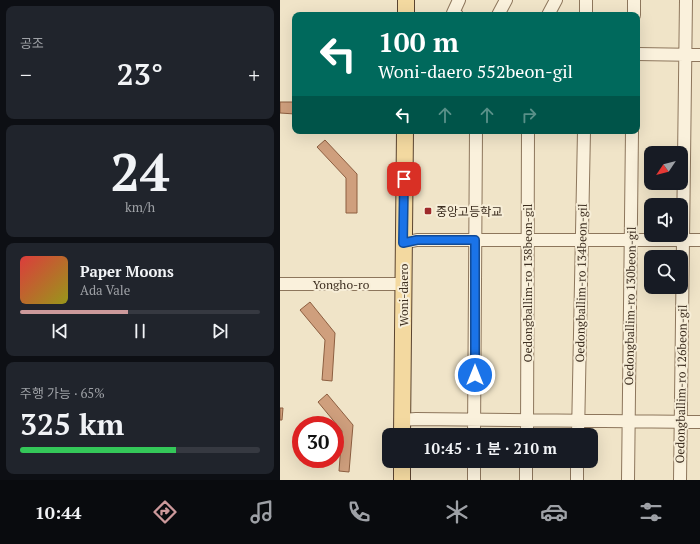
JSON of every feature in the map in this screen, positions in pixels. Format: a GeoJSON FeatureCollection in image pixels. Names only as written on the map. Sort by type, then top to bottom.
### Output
{"type":"FeatureCollection","features":[{"type":"Feature","properties":{"kind":"main road"},"geometry":{"type":"LineString","coordinates":[[406,0],[406,12]]}},
{"type":"Feature","properties":{"kind":"main road","name":"Woni-daero"},"geometry":{"type":"LineString","coordinates":[[402,428],[405,134]]}},
{"type":"Feature","properties":{"kind":"main road"},"geometry":{"type":"LineString","coordinates":[[402,468],[402,480]]}},
{"type":"Feature","properties":{"kind":"street"},"geometry":{"type":"LineString","coordinates":[[456,12],[459,0]]}},
{"type":"Feature","properties":{"kind":"street"},"geometry":{"type":"LineString","coordinates":[[500,12],[506,0]]}},
{"type":"Feature","properties":{"kind":"street"},"geometry":{"type":"LineString","coordinates":[[550,12],[556,0]]}},
{"type":"Feature","properties":{"kind":"street"},"geometry":{"type":"LineString","coordinates":[[586,0],[586,12]]}},
{"type":"Feature","properties":{"kind":"street"},"geometry":{"type":"LineString","coordinates":[[634,0],[634,12]]}},
{"type":"Feature","properties":{"kind":"street","name":"Oedongballim-ro 126beon-gil"},"geometry":{"type":"LineString","coordinates":[[684,198],[686,0]]}},
{"type":"Feature","properties":{"kind":"street"},"geometry":{"type":"LineString","coordinates":[[640,54],[700,55]]}},
{"type":"Feature","properties":{"kind":"street"},"geometry":{"type":"LineString","coordinates":[[474,428],[476,134]]}},
{"type":"Feature","properties":{"kind":"street","name":"Oedongballim-ro 138beon-gil"},"geometry":{"type":"LineString","coordinates":[[527,428],[528,134]]}},
{"type":"Feature","properties":{"kind":"street","name":"Oedongballim-ro 134beon-gil"},"geometry":{"type":"LineString","coordinates":[[578,428],[584,134]]}},
{"type":"Feature","properties":{"kind":"street","name":"Oedongballim-ro 130beon-gil"},"geometry":{"type":"LineString","coordinates":[[628,480],[632,134]]}},
{"type":"Feature","properties":{"kind":"street"},"geometry":{"type":"LineString","coordinates":[[403,243],[417,240],[644,240]]}},
{"type":"Feature","properties":{"kind":"street"},"geometry":{"type":"LineString","coordinates":[[688,240],[700,240]]}},
{"type":"Feature","properties":{"kind":"street","name":"Oedongballim-ro 126beon-gil"},"geometry":{"type":"LineString","coordinates":[[680,480],[683,242]]}},
{"type":"Feature","properties":{"kind":"street","name":"Yongho-ro"},"geometry":{"type":"LineString","coordinates":[[280,284],[403,284]]}},
{"type":"Feature","properties":{"kind":"street"},"geometry":{"type":"LineString","coordinates":[[402,428],[416,419],[700,422]]}},
{"type":"Feature","properties":{"kind":"street"},"geometry":{"type":"LineString","coordinates":[[474,468],[474,480]]}},
{"type":"Feature","properties":{"kind":"street"},"geometry":{"type":"LineString","coordinates":[[526,468],[526,480]]}},
{"type":"Feature","properties":{"kind":"street"},"geometry":{"type":"LineString","coordinates":[[577,468],[577,480]]}},
{"type":"Feature","properties":{"kind":"building"},"geometry":{"type":"Polygon","coordinates":[[[280,102],[292,102],[292,114],[280,113],[280,102]]]}},
{"type":"Feature","properties":{"kind":"building"},"geometry":{"type":"Polygon","coordinates":[[[325,140],[357,174],[357,213],[346,213],[346,178],[317,147],[325,140]]]}},
{"type":"Feature","properties":{"kind":"building"},"geometry":{"type":"Polygon","coordinates":[[[310,302],[335,333],[332,381],[322,380],[325,340],[300,310],[310,302]]]}},
{"type":"Feature","properties":{"kind":"building"},"geometry":{"type":"Polygon","coordinates":[[[327,394],[353,425],[349,472],[339,471],[339,468],[344,468],[344,416],[330,416],[318,402],[327,394]]]}},
{"type":"Feature","properties":{"kind":"building"},"geometry":{"type":"Polygon","coordinates":[[[280,408],[283,408],[282,420],[280,420],[280,408]]]}},
{"type":"Feature","properties":{"kind":"place","name":"중앙고등학교"},"geometry":{"type":"Point","coordinates":[428,211]}},
{"type":"Feature","properties":{"kind":"route"},"geometry":{"type":"LineString","coordinates":[[404,179],[403,243],[417,240],[475,240],[475,375]]}}]}
